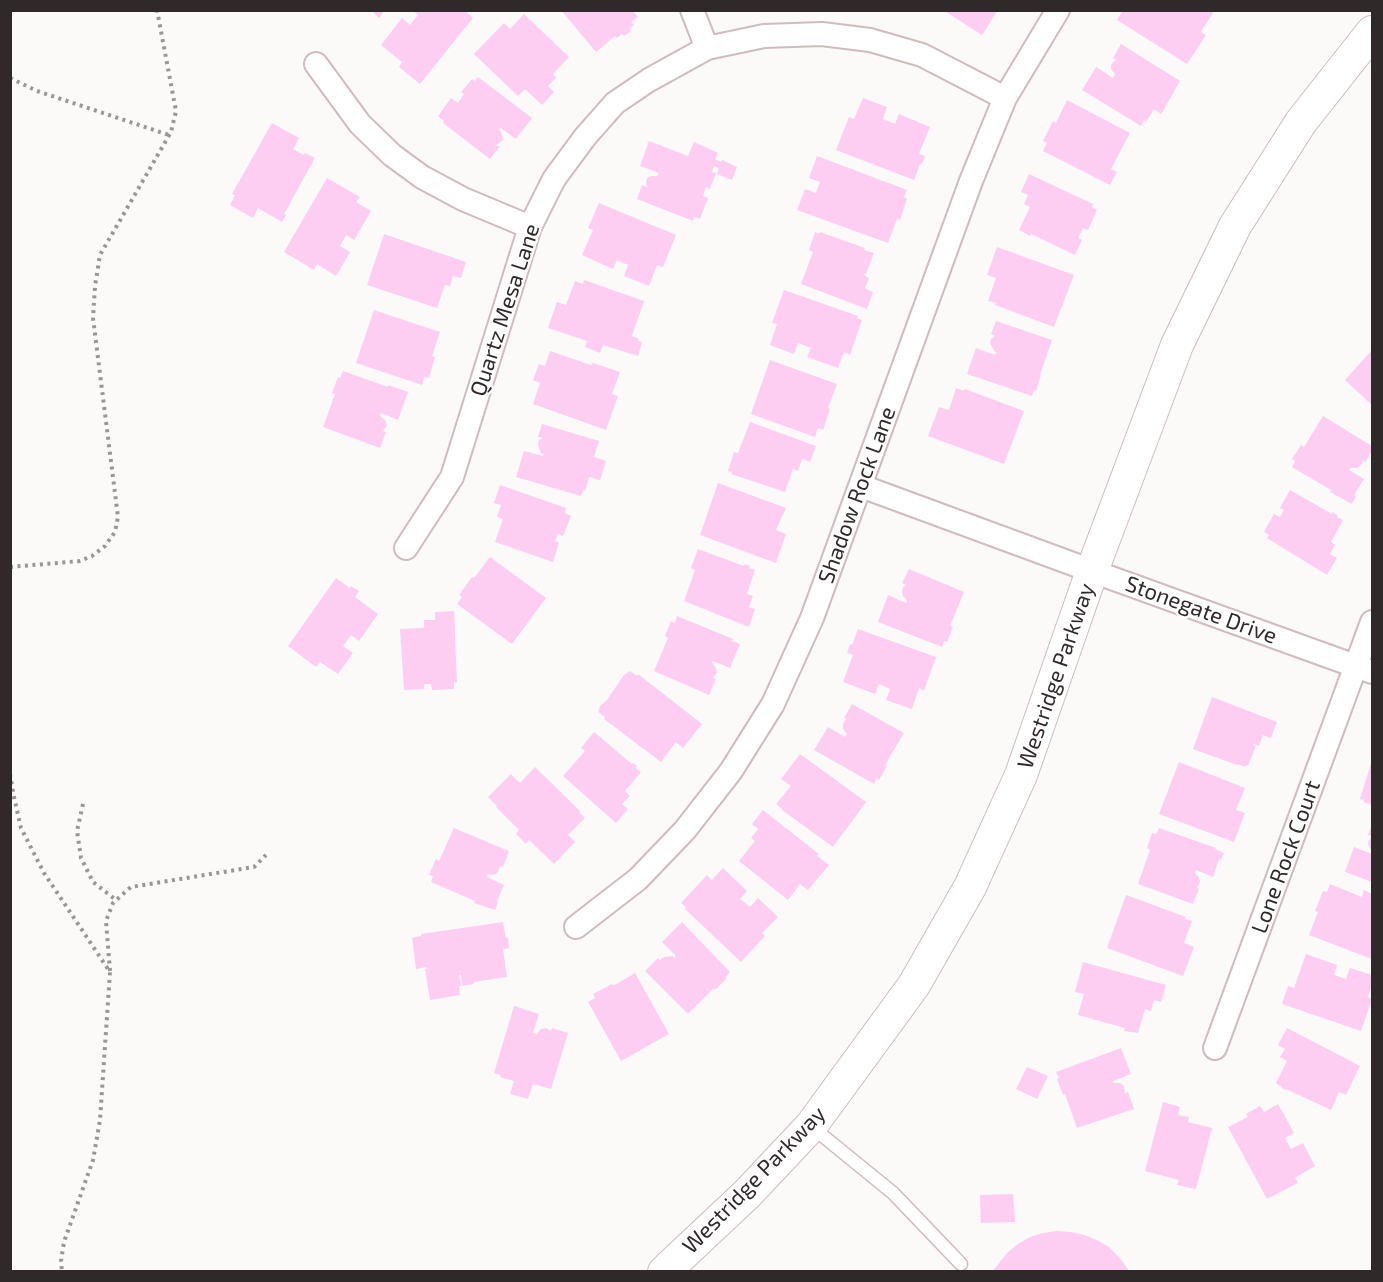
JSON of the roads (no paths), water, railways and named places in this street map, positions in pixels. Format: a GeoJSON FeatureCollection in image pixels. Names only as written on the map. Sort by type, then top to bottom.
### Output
{"type":"FeatureCollection","features":[{"type":"Feature","properties":{"kind":"street"},"geometry":{"type":"LineString","coordinates":[[692,10],[707,48]]}},
{"type":"Feature","properties":{"kind":"street","name":"Shadow Rock Lane"},"geometry":{"type":"LineString","coordinates":[[576,927],[638,879],[685,830],[731,771],[773,704],[812,618],[971,181],[1005,98],[1058,10]]}},
{"type":"Feature","properties":{"kind":"street","name":"Westridge Parkway"},"geometry":{"type":"LineString","coordinates":[[664,1272],[747,1194],[811,1126],[915,985],[970,886],[1021,775],[1092,571],[1177,345],[1235,226],[1301,122],[1372,32]]}},
{"type":"Feature","properties":{"kind":"street","name":"Quartz Mesa Lane"},"geometry":{"type":"LineString","coordinates":[[406,548],[452,477],[530,227],[554,179],[585,137],[615,104],[649,80],[707,48],[764,36],[822,34],[870,40],[921,55],[1005,98]]}},
{"type":"Feature","properties":{"kind":"street"},"geometry":{"type":"LineString","coordinates":[[316,64],[360,124],[392,155],[422,177],[463,199],[530,227]]}},
{"type":"Feature","properties":{"kind":"street","name":"Stonegate Drive"},"geometry":{"type":"LineString","coordinates":[[861,486],[1364,669]]}},
{"type":"Feature","properties":{"kind":"street","name":"Lone Rock Court"},"geometry":{"type":"LineString","coordinates":[[1215,1048],[1364,669],[1372,622]]}},
{"type":"Feature","properties":{"kind":"lane"},"geometry":{"type":"LineString","coordinates":[[811,1126],[893,1193],[961,1264]]}}]}
